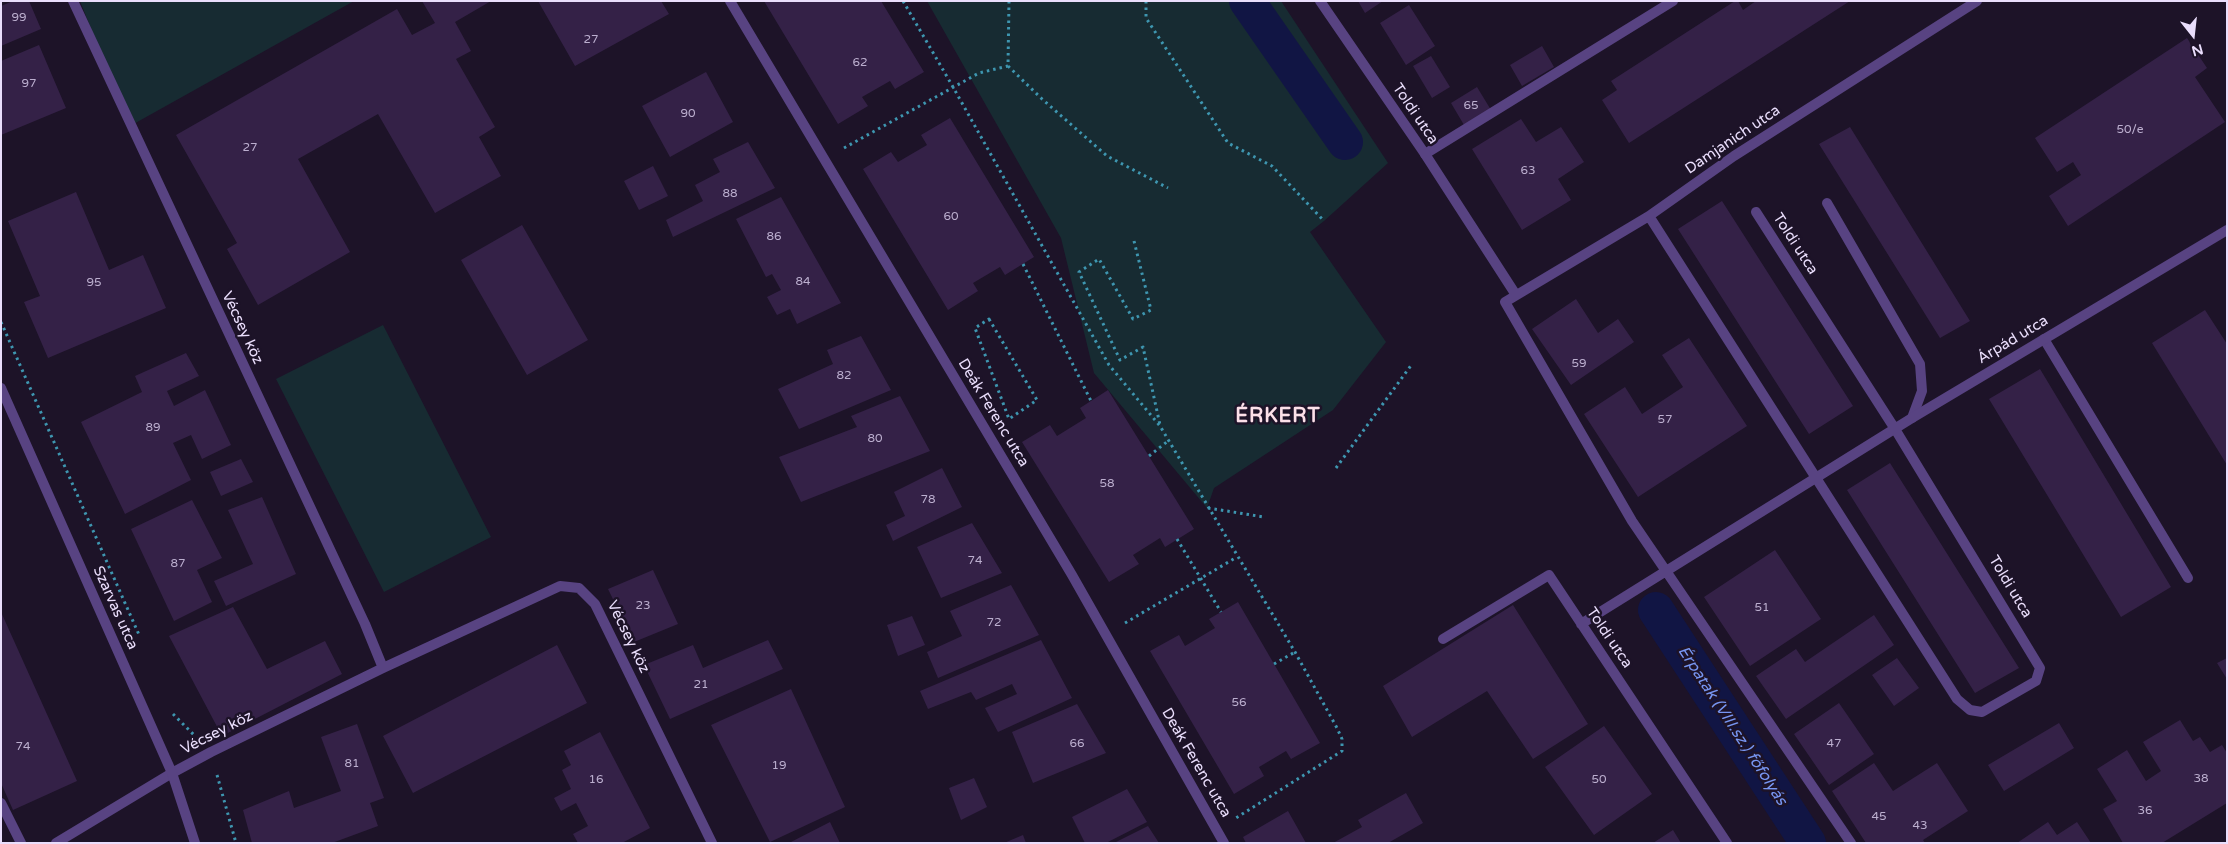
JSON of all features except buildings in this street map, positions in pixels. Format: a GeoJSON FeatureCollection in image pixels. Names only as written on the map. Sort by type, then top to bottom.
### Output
{"type":"FeatureCollection","features":[{"type":"Feature","properties":{"kind":"street","name":"Vécsey köz"},"geometry":{"type":"LineString","coordinates":[[73,1],[365,624],[383,668]]}},
{"type":"Feature","properties":{"kind":"street","name":"Deák Ferenc utca"},"geometry":{"type":"LineString","coordinates":[[730,1],[1072,575],[1224,843]]}},
{"type":"Feature","properties":{"kind":"street","name":"Toldi utca"},"geometry":{"type":"LineString","coordinates":[[1320,1],[1425,154],[1516,296]]}},
{"type":"Feature","properties":{"kind":"street"},"geometry":{"type":"LineString","coordinates":[[1425,154],[1673,1]]}},
{"type":"Feature","properties":{"kind":"street","name":"Damjanich utca"},"geometry":{"type":"LineString","coordinates":[[1664,570],[1632,521],[1505,302],[1649,216],[1734,156],[1977,1]]}},
{"type":"Feature","properties":{"kind":"street"},"geometry":{"type":"LineString","coordinates":[[1827,203],[1920,364],[1922,391],[1912,418]]}},
{"type":"Feature","properties":{"kind":"street","name":"Toldi utca"},"geometry":{"type":"LineString","coordinates":[[1649,216],[1957,699],[1970,710],[1982,712],[2036,681],[2040,668],[1896,429],[1756,212]]}},
{"type":"Feature","properties":{"kind":"street","name":"Árpád utca"},"geometry":{"type":"LineString","coordinates":[[1816,477],[2227,230]]}},
{"type":"Feature","properties":{"kind":"street"},"geometry":{"type":"LineString","coordinates":[[2044,339],[2188,578]]}},
{"type":"Feature","properties":{"kind":"street","name":"Szarvas utca"},"geometry":{"type":"LineString","coordinates":[[1,388],[172,773],[195,843]]}},
{"type":"Feature","properties":{"kind":"street"},"geometry":{"type":"LineString","coordinates":[[1581,624],[1664,570],[1816,477]]}},
{"type":"Feature","properties":{"kind":"street"},"geometry":{"type":"LineString","coordinates":[[1664,570],[1851,843]]}},
{"type":"Feature","properties":{"kind":"street","name":"Toldi utca"},"geometry":{"type":"LineString","coordinates":[[1443,639],[1549,575],[1727,843]]}},
{"type":"Feature","properties":{"kind":"street","name":"Vécsey köz"},"geometry":{"type":"LineString","coordinates":[[56,843],[172,773],[211,752],[383,668],[560,586],[579,588],[595,604],[712,843]]}},
{"type":"Feature","properties":{"kind":"street"},"geometry":{"type":"LineString","coordinates":[[1,803],[5,817],[21,843]]}},
{"type":"Feature","properties":{"kind":"path"},"geometry":{"type":"LineString","coordinates":[[903,1],[1109,365],[1160,426],[1207,508],[1295,652],[1342,740],[1342,751],[1217,830]]}},
{"type":"Feature","properties":{"kind":"path"},"geometry":{"type":"LineString","coordinates":[[1009,1],[1008,66],[1042,99],[1107,156],[1168,188]]}},
{"type":"Feature","properties":{"kind":"path"},"geometry":{"type":"LineString","coordinates":[[1146,1],[1146,18],[1228,143],[1272,166],[1324,221]]}},
{"type":"Feature","properties":{"kind":"path"},"geometry":{"type":"LineString","coordinates":[[825,159],[953,87],[979,74],[1008,66]]}},
{"type":"Feature","properties":{"kind":"path"},"geometry":{"type":"LineString","coordinates":[[1134,241],[1151,310],[1133,319],[1099,259],[1079,272],[1120,360],[1143,347],[1160,426]]}},
{"type":"Feature","properties":{"kind":"path"},"geometry":{"type":"LineString","coordinates":[[1023,264],[1091,401]]}},
{"type":"Feature","properties":{"kind":"path"},"geometry":{"type":"LineString","coordinates":[[990,318],[1037,400],[1009,419],[975,328],[990,318]]}},
{"type":"Feature","properties":{"kind":"path"},"geometry":{"type":"LineString","coordinates":[[1,322],[143,644]]}},
{"type":"Feature","properties":{"kind":"path"},"geometry":{"type":"LineString","coordinates":[[1336,468],[1412,364]]}},
{"type":"Feature","properties":{"kind":"path"},"geometry":{"type":"LineString","coordinates":[[1149,456],[1168,441]]}},
{"type":"Feature","properties":{"kind":"path"},"geometry":{"type":"LineString","coordinates":[[1207,508],[1264,517]]}},
{"type":"Feature","properties":{"kind":"path"},"geometry":{"type":"LineString","coordinates":[[1177,539],[1221,612]]}},
{"type":"Feature","properties":{"kind":"path"},"geometry":{"type":"LineString","coordinates":[[1146,611],[1200,577],[1237,557]]}},
{"type":"Feature","properties":{"kind":"path"},"geometry":{"type":"LineString","coordinates":[[1274,664],[1295,652]]}},
{"type":"Feature","properties":{"kind":"path"},"geometry":{"type":"LineString","coordinates":[[170,707],[174,716],[211,752],[236,843]]}},
{"type":"Feature","properties":{"kind":"shaded area"},"geometry":{"type":"Polygon","coordinates":[[[80,1],[354,1],[130,126],[80,1]]]}},
{"type":"Feature","properties":{"kind":"shaded area"},"geometry":{"type":"Polygon","coordinates":[[[927,1],[1281,1],[1388,163],[1310,232],[1386,342],[1333,410],[1214,488],[1207,508],[1094,373],[1061,238],[927,1]]]}},
{"type":"Feature","properties":{"kind":"shaded area"},"geometry":{"type":"Polygon","coordinates":[[[383,325],[491,537],[384,592],[276,379],[383,325]]]}},
{"type":"Feature","properties":{"kind":"waterway","name":"Érpatak (VIII.sz.) főfolyás"},"geometry":{"type":"LineString","coordinates":[[1247,1],[1345,142]]}},
{"type":"Feature","properties":{"kind":"waterway","name":"Érpatak (VIII.sz.) főfolyás"},"geometry":{"type":"LineString","coordinates":[[1656,610],[1808,843]]}},
{"type":"Feature","properties":{"kind":"district","name":"ÉRKERT"},"geometry":{"type":"Point","coordinates":[1278,417]}}]}
